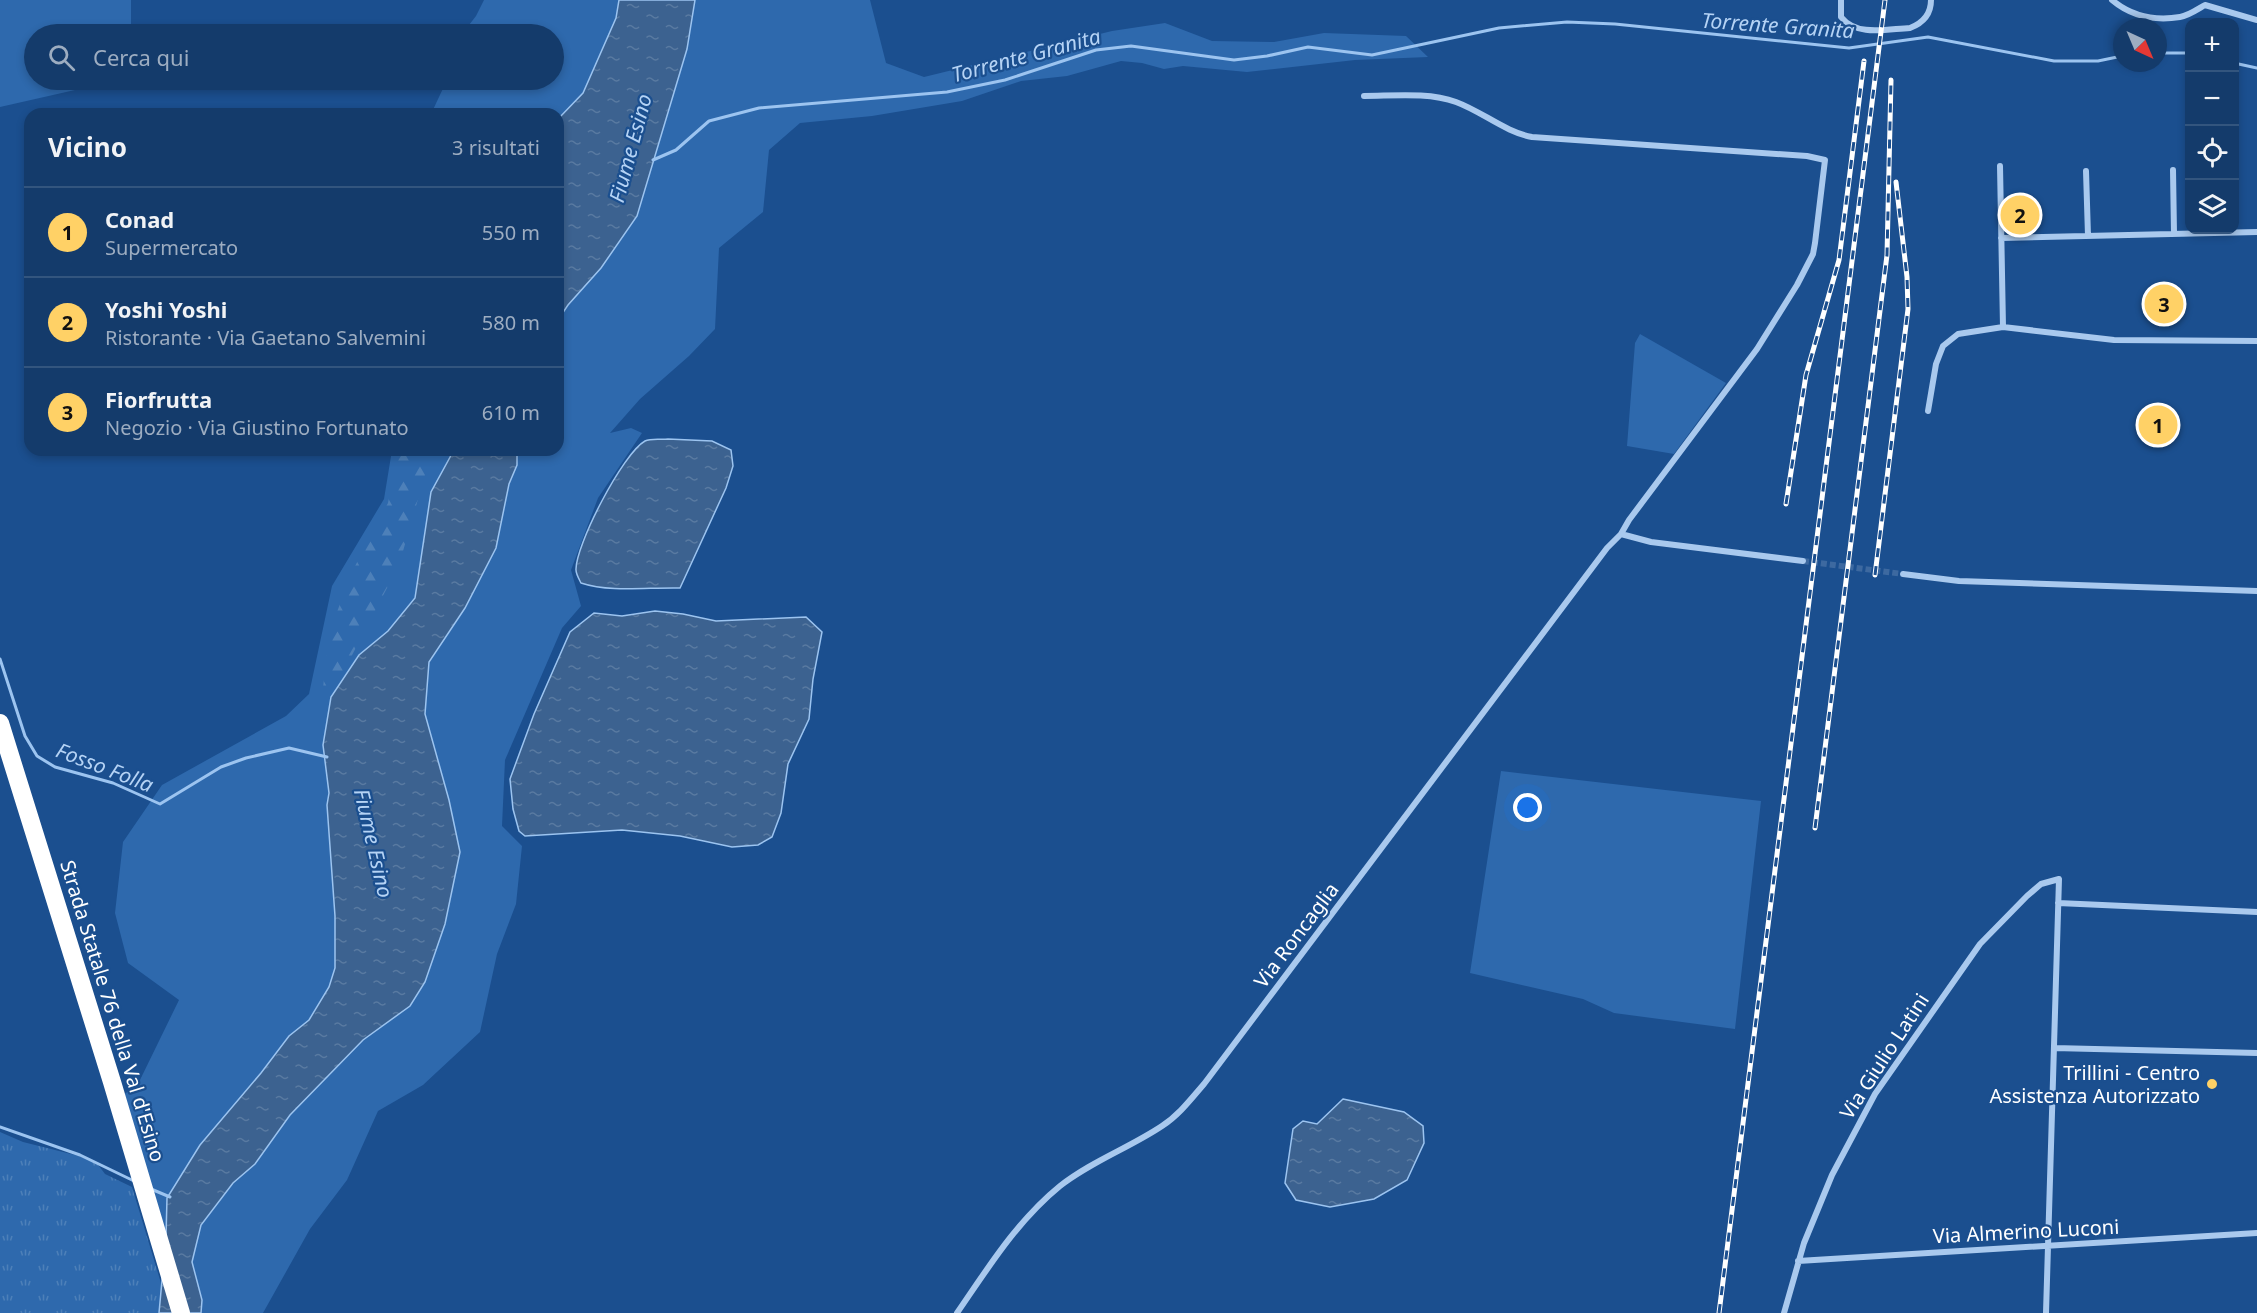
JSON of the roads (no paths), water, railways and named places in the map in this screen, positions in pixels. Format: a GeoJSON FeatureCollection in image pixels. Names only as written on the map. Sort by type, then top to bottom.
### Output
{"type":"FeatureCollection","features":[{"type":"Feature","properties":{"kind":"highway","name":"Strada Statale 76 della Val d'Esino"},"geometry":{"type":"LineString","coordinates":[[0,723],[107,1083],[169,1313]]}},
{"type":"Feature","properties":{"kind":"highway","name":"Strada Statale 76 della Val d'Esino"},"geometry":{"type":"LineString","coordinates":[[0,759],[181,1313]]}},
{"type":"Feature","properties":{"kind":"street"},"geometry":{"type":"LineString","coordinates":[[1841,0],[1841,17],[1854,29],[1862,30],[1910,28],[1918,25],[1929,12],[1931,0]]}},
{"type":"Feature","properties":{"kind":"street"},"geometry":{"type":"LineString","coordinates":[[2112,0],[2123,9],[2140,16],[2181,17],[2205,5],[2257,20]]}},
{"type":"Feature","properties":{"kind":"street","name":"Via Roncaglia"},"geometry":{"type":"LineString","coordinates":[[957,1313],[1012,1234],[1040,1204],[1059,1187],[1094,1163],[1161,1127],[1197,1092],[1607,548],[1621,534],[1756,349],[1797,285],[1813,254],[1825,160],[1808,156],[1532,137],[1517,133],[1473,109],[1444,99],[1364,96]]}},
{"type":"Feature","properties":{"kind":"street"},"geometry":{"type":"LineString","coordinates":[[2000,166],[2002,327]]}},
{"type":"Feature","properties":{"kind":"street"},"geometry":{"type":"LineString","coordinates":[[2173,170],[2174,234]]}},
{"type":"Feature","properties":{"kind":"street"},"geometry":{"type":"LineString","coordinates":[[2086,171],[2088,236]]}},
{"type":"Feature","properties":{"kind":"street"},"geometry":{"type":"LineString","coordinates":[[2001,238],[2257,232]]}},
{"type":"Feature","properties":{"kind":"street"},"geometry":{"type":"LineString","coordinates":[[1928,411],[1936,364],[1944,346],[1958,334],[2002,327],[2114,340],[2257,341]]}},
{"type":"Feature","properties":{"kind":"street"},"geometry":{"type":"LineString","coordinates":[[1621,534],[1651,542],[1803,561]]}},
{"type":"Feature","properties":{"kind":"street"},"geometry":{"type":"LineString","coordinates":[[1904,574],[1959,581],[2257,591]]}},
{"type":"Feature","properties":{"kind":"street","name":"Via Giulio Latini"},"geometry":{"type":"LineString","coordinates":[[1785,1313],[1798,1261],[1832,1175],[1875,1094],[1964,965],[2010,912],[2041,884],[2059,879],[2058,903]]}},
{"type":"Feature","properties":{"kind":"street"},"geometry":{"type":"LineString","coordinates":[[2046,1313],[2058,903],[2257,912]]}},
{"type":"Feature","properties":{"kind":"street"},"geometry":{"type":"LineString","coordinates":[[2054,1048],[2257,1053]]}},
{"type":"Feature","properties":{"kind":"street","name":"Via Almerino Luconi"},"geometry":{"type":"LineString","coordinates":[[1798,1261],[2257,1233]]}},
{"type":"Feature","properties":{"kind":"water","name":"Fiume Esino"},"geometry":{"type":"Polygon","coordinates":[[[619,0],[695,0],[687,49],[637,216],[601,268],[564,311],[564,113],[583,93],[616,18],[619,0]]]}},
{"type":"Feature","properties":{"kind":"water"},"geometry":{"type":"Polygon","coordinates":[[[668,439],[712,441],[731,450],[733,466],[726,488],[680,588],[617,589],[581,583],[576,572],[583,541],[613,481],[636,449],[645,441],[668,439]]]}},
{"type":"Feature","properties":{"kind":"water","name":"Fiume Esino"},"geometry":{"type":"Polygon","coordinates":[[[451,456],[517,456],[517,465],[509,484],[496,548],[465,608],[429,662],[425,714],[449,800],[460,852],[445,924],[425,982],[410,1006],[363,1040],[290,1115],[255,1164],[233,1183],[201,1225],[192,1262],[202,1300],[201,1313],[159,1313],[167,1198],[200,1145],[289,1036],[309,1020],[329,987],[335,968],[335,916],[327,805],[329,793],[323,745],[331,697],[359,655],[388,631],[415,598],[431,492],[451,456]]]}},
{"type":"Feature","properties":{"kind":"water"},"geometry":{"type":"Polygon","coordinates":[[[655,611],[716,621],[806,617],[822,632],[813,679],[809,719],[788,764],[781,813],[772,837],[758,845],[732,847],[680,836],[622,830],[525,836],[519,831],[513,809],[510,779],[534,714],[570,632],[594,613],[622,616],[655,611]]]}},
{"type":"Feature","properties":{"kind":"water"},"geometry":{"type":"Polygon","coordinates":[[[1343,1099],[1404,1112],[1423,1126],[1424,1143],[1407,1180],[1374,1199],[1330,1207],[1296,1200],[1285,1183],[1293,1129],[1303,1121],[1317,1124],[1343,1099]]]}},
{"type":"Feature","properties":{"kind":"waterway","name":"Torrente Granita"},"geometry":{"type":"LineString","coordinates":[[653,160],[676,150],[709,121],[759,108],[947,92],[1005,80],[1096,50],[1131,46],[1234,60],[1308,47],[1372,55],[1499,28],[1567,22],[1615,24],[1849,48],[1928,37],[2054,61],[2098,61],[2113,58]]}},
{"type":"Feature","properties":{"kind":"waterway","name":"Torrente Granita"},"geometry":{"type":"LineString","coordinates":[[2167,53],[2185,53]]}},
{"type":"Feature","properties":{"kind":"waterway","name":"Torrente Granita"},"geometry":{"type":"LineString","coordinates":[[2239,64],[2257,68]]}},
{"type":"Feature","properties":{"kind":"waterway","name":"Fosso Folla"},"geometry":{"type":"LineString","coordinates":[[0,659],[25,736],[37,756],[55,767],[113,783],[160,804],[221,767],[246,758],[289,748],[327,757]]}},
{"type":"Feature","properties":{"kind":"waterway"},"geometry":{"type":"LineString","coordinates":[[0,1127],[80,1155],[134,1181]]}},
{"type":"Feature","properties":{"kind":"waterway"},"geometry":{"type":"LineString","coordinates":[[151,1189],[170,1197]]}},
{"type":"Feature","properties":{"kind":"tunnel"},"geometry":{"type":"LineString","coordinates":[[1803,561],[1903,574]]}},
{"type":"Feature","properties":{"kind":"railway"},"geometry":{"type":"LineString","coordinates":[[1719,1313],[1885,0]]}},
{"type":"Feature","properties":{"kind":"railway"},"geometry":{"type":"LineString","coordinates":[[1786,504],[1806,375],[1839,260],[1864,61]]}},
{"type":"Feature","properties":{"kind":"railway"},"geometry":{"type":"LineString","coordinates":[[1815,828],[1887,255],[1891,80]]}},
{"type":"Feature","properties":{"kind":"railway"},"geometry":{"type":"LineString","coordinates":[[1875,575],[1908,309],[1907,277],[1896,182]]}},
{"type":"Feature","properties":{"kind":"place","name":"Yoshi Yoshi"},"geometry":{"type":"Point","coordinates":[2020,215]}},
{"type":"Feature","properties":{"kind":"place","name":"Fiorfrutta"},"geometry":{"type":"Point","coordinates":[2164,304]}},
{"type":"Feature","properties":{"kind":"place","name":"Conad"},"geometry":{"type":"Point","coordinates":[2158,425]}},
{"type":"Feature","properties":{"kind":"place","name":"Trillini - Centro Assistenza Autorizzato"},"geometry":{"type":"Point","coordinates":[2212,1084]}}]}
